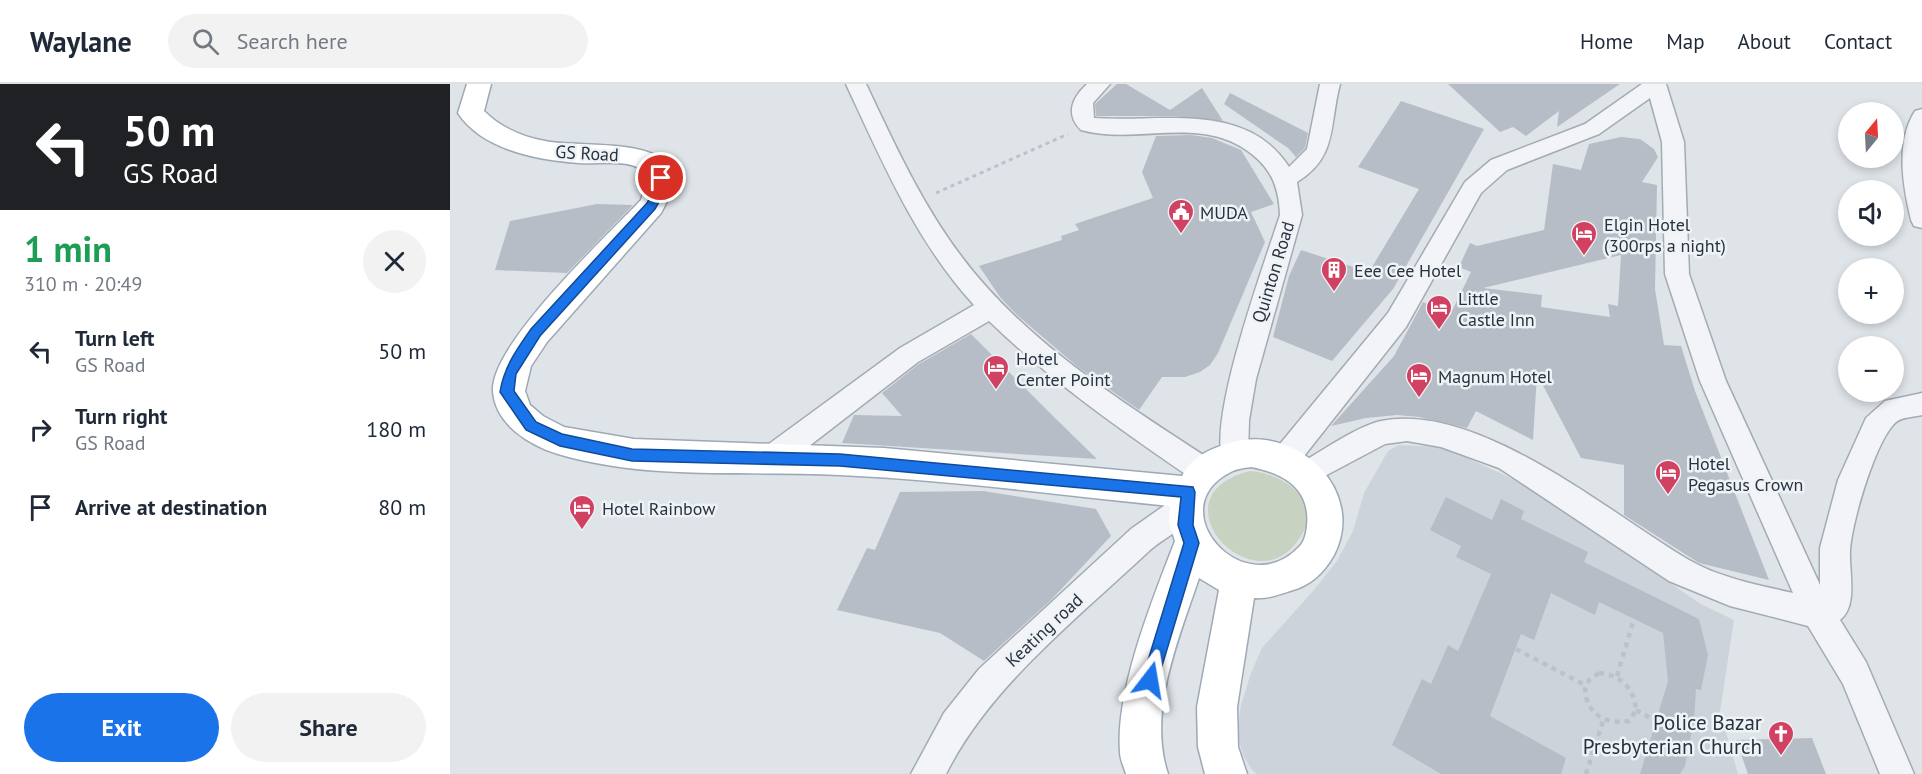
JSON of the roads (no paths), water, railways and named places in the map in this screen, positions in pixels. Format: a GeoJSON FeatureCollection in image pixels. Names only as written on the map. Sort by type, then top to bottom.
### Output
{"type":"FeatureCollection","features":[{"type":"Feature","properties":{"kind":"main road","name":"GS Road"},"geometry":{"type":"LineString","coordinates":[[479,84],[471,113],[479,123],[494,132],[546,151],[572,155],[629,156],[645,160],[655,166],[661,178],[659,191],[651,206],[536,333],[520,354],[510,374],[507,392],[517,410],[531,426],[560,440],[632,455],[840,460],[1192,503]]}},
{"type":"Feature","properties":{"kind":"main road"},"geometry":{"type":"LineString","coordinates":[[1147,774],[1140,754],[1146,702],[1154,664],[1192,503],[1218,461],[1234,455],[1260,453],[1295,466],[1318,489],[1326,514],[1323,542],[1313,558],[1299,571],[1280,579],[1260,582],[1239,579],[1220,571],[1203,559],[1192,503]]}},
{"type":"Feature","properties":{"kind":"main road"},"geometry":{"type":"LineString","coordinates":[[1226,774],[1218,747],[1216,707],[1239,579]]}},
{"type":"Feature","properties":{"kind":"street"},"geometry":{"type":"LineString","coordinates":[[855,84],[914,204],[969,284],[1014,332],[1118,412],[1192,503]]}},
{"type":"Feature","properties":{"kind":"street","name":"Quinton Road"},"geometry":{"type":"LineString","coordinates":[[1100,84],[1088,93],[1083,102],[1082,119],[1088,125],[1124,128],[1156,124],[1204,124],[1232,131],[1260,147],[1277,164],[1286,179],[1292,197],[1291,215],[1243,379],[1236,420],[1234,455]]}},
{"type":"Feature","properties":{"kind":"street"},"geometry":{"type":"LineString","coordinates":[[1286,179],[1304,170],[1314,159],[1321,142],[1330,84]]}},
{"type":"Feature","properties":{"kind":"street"},"geometry":{"type":"LineString","coordinates":[[1295,466],[1397,320],[1473,188],[1499,165],[1592,129],[1656,84],[1673,142],[1677,274],[1682,294],[1713,381],[1817,613],[1855,673],[1897,774]]}},
{"type":"Feature","properties":{"kind":"street"},"geometry":{"type":"LineString","coordinates":[[1922,116],[1913,152],[1914,188],[1922,220]]}},
{"type":"Feature","properties":{"kind":"street"},"geometry":{"type":"LineString","coordinates":[[772,458],[909,355],[992,307]]}},
{"type":"Feature","properties":{"kind":"street"},"geometry":{"type":"LineString","coordinates":[[1295,466],[1380,433],[1407,429],[1441,435],[1509,459],[1680,571],[1701,582],[1760,600],[1817,613],[1826,612],[1835,604],[1835,548],[1852,480],[1876,426],[1894,409],[1922,404]]}},
{"type":"Feature","properties":{"kind":"street","name":"Keating road"},"geometry":{"type":"LineString","coordinates":[[928,774],[937,753],[971,700],[1141,539],[1192,503]]}},
{"type":"Feature","properties":{"kind":"place","name":"MUDA"},"geometry":{"type":"Point","coordinates":[1181,235]}},
{"type":"Feature","properties":{"kind":"place","name":"Elgin Hotel (300rps a night)"},"geometry":{"type":"Point","coordinates":[1584,257]}},
{"type":"Feature","properties":{"kind":"place","name":"Eee Cee Hotel"},"geometry":{"type":"Point","coordinates":[1334,293]}},
{"type":"Feature","properties":{"kind":"place","name":"Little Castle Inn"},"geometry":{"type":"Point","coordinates":[1439,331]}},
{"type":"Feature","properties":{"kind":"place","name":"Hotel Center Point"},"geometry":{"type":"Point","coordinates":[996,391]}},
{"type":"Feature","properties":{"kind":"place","name":"Magnum Hotel"},"geometry":{"type":"Point","coordinates":[1419,399]}},
{"type":"Feature","properties":{"kind":"place","name":"Hotel Pegasus Crown"},"geometry":{"type":"Point","coordinates":[1668,496]}},
{"type":"Feature","properties":{"kind":"place","name":"Hotel Rainbow"},"geometry":{"type":"Point","coordinates":[582,531]}},
{"type":"Feature","properties":{"kind":"place","name":"Police Bazar Presbyterian Church"},"geometry":{"type":"Point","coordinates":[1781,757]}}]}
